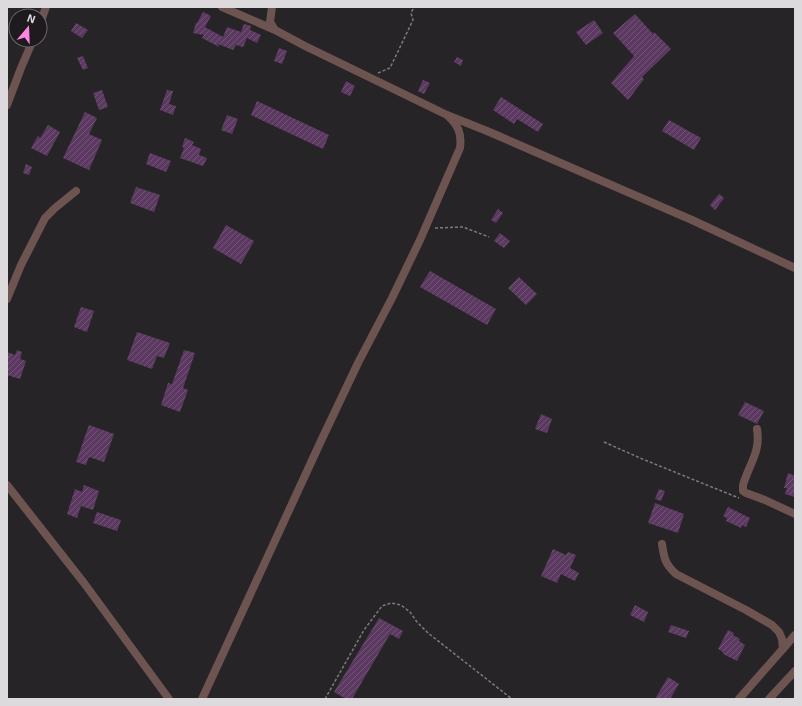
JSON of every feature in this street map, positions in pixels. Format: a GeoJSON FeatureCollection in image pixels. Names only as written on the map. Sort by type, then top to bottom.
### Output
{"type":"FeatureCollection","features":[{"type":"Feature","properties":{"kind":"street"},"geometry":{"type":"LineString","coordinates":[[222,7],[275,30],[367,77],[447,115],[692,220],[795,268]]}},
{"type":"Feature","properties":{"kind":"street"},"geometry":{"type":"LineString","coordinates":[[272,7],[270,22],[275,30]]}},
{"type":"Feature","properties":{"kind":"street"},"geometry":{"type":"LineString","coordinates":[[7,105],[30,48]]}},
{"type":"Feature","properties":{"kind":"street"},"geometry":{"type":"LineString","coordinates":[[202,699],[358,363],[392,298],[425,228],[460,148],[462,139],[459,131],[447,115]]}},
{"type":"Feature","properties":{"kind":"street"},"geometry":{"type":"LineString","coordinates":[[7,299],[21,265],[45,218],[76,191]]}},
{"type":"Feature","properties":{"kind":"street"},"geometry":{"type":"LineString","coordinates":[[756,429],[758,447],[743,485],[743,491],[795,514]]}},
{"type":"Feature","properties":{"kind":"street"},"geometry":{"type":"LineString","coordinates":[[7,485],[84,584],[169,699]]}},
{"type":"Feature","properties":{"kind":"street"},"geometry":{"type":"LineString","coordinates":[[662,544],[668,567],[676,574],[772,625],[779,632],[782,639],[783,648]]}},
{"type":"Feature","properties":{"kind":"street"},"geometry":{"type":"LineString","coordinates":[[739,699],[795,634]]}},
{"type":"Feature","properties":{"kind":"street"},"geometry":{"type":"LineString","coordinates":[[769,699],[795,671]]}},
{"type":"Feature","properties":{"kind":"path"},"geometry":{"type":"LineString","coordinates":[[367,77],[390,68],[413,20],[412,13],[414,7]]}},
{"type":"Feature","properties":{"kind":"path"},"geometry":{"type":"LineString","coordinates":[[425,228],[463,227],[489,236]]}},
{"type":"Feature","properties":{"kind":"path"},"geometry":{"type":"LineString","coordinates":[[604,442],[739,498]]}},
{"type":"Feature","properties":{"kind":"path"},"geometry":{"type":"LineString","coordinates":[[325,699],[364,630],[382,606],[391,603],[401,605],[410,612],[428,633],[512,699]]}},
{"type":"Feature","properties":{"kind":"building"},"geometry":{"type":"Polygon","coordinates":[[[203,12],[211,16],[205,27],[223,37],[227,27],[241,32],[244,24],[251,26],[250,30],[261,35],[257,43],[247,38],[243,47],[236,45],[233,50],[218,44],[219,47],[202,38],[204,35],[193,33],[196,23],[203,12]]]}},
{"type":"Feature","properties":{"kind":"building"},"geometry":{"type":"Polygon","coordinates":[[[635,14],[653,34],[654,32],[671,49],[642,77],[644,79],[628,100],[611,83],[634,56],[613,33],[635,14]]]}},
{"type":"Feature","properties":{"kind":"building"},"geometry":{"type":"Polygon","coordinates":[[[594,20],[603,33],[586,45],[576,32],[594,20]]]}},
{"type":"Feature","properties":{"kind":"building"},"geometry":{"type":"Polygon","coordinates":[[[76,23],[88,30],[82,38],[71,31],[76,23]]]}},
{"type":"Feature","properties":{"kind":"building"},"geometry":{"type":"Polygon","coordinates":[[[279,48],[287,51],[282,64],[274,61],[279,48]]]}},
{"type":"Feature","properties":{"kind":"building"},"geometry":{"type":"Polygon","coordinates":[[[83,56],[88,68],[83,70],[77,58],[83,56]]]}},
{"type":"Feature","properties":{"kind":"building"},"geometry":{"type":"Polygon","coordinates":[[[457,57],[463,60],[461,66],[454,62],[457,57]]]}},
{"type":"Feature","properties":{"kind":"building"},"geometry":{"type":"Polygon","coordinates":[[[423,80],[430,83],[424,94],[418,91],[423,80]]]}},
{"type":"Feature","properties":{"kind":"building"},"geometry":{"type":"Polygon","coordinates":[[[346,81],[355,86],[350,96],[341,92],[346,81]]]}},
{"type":"Feature","properties":{"kind":"building"},"geometry":{"type":"Polygon","coordinates":[[[102,90],[108,107],[99,110],[93,93],[102,90]]]}},
{"type":"Feature","properties":{"kind":"building"},"geometry":{"type":"Polygon","coordinates":[[[167,90],[173,91],[169,104],[176,106],[173,115],[160,110],[167,90]]]}},
{"type":"Feature","properties":{"kind":"building"},"geometry":{"type":"Polygon","coordinates":[[[501,97],[543,124],[538,132],[517,119],[514,124],[493,110],[501,97]]]}},
{"type":"Feature","properties":{"kind":"building"},"geometry":{"type":"Polygon","coordinates":[[[257,101],[329,135],[323,149],[251,115],[257,101]]]}},
{"type":"Feature","properties":{"kind":"building"},"geometry":{"type":"Polygon","coordinates":[[[85,112],[97,118],[89,134],[102,140],[89,170],[63,158],[85,112]]]}},
{"type":"Feature","properties":{"kind":"building"},"geometry":{"type":"Polygon","coordinates":[[[227,115],[238,119],[232,134],[221,130],[227,115]]]}},
{"type":"Feature","properties":{"kind":"building"},"geometry":{"type":"Polygon","coordinates":[[[669,120],[701,138],[694,150],[662,131],[669,120]]]}},
{"type":"Feature","properties":{"kind":"building"},"geometry":{"type":"Polygon","coordinates":[[[48,125],[60,132],[47,156],[31,148],[38,136],[40,138],[48,125]]]}},
{"type":"Feature","properties":{"kind":"building"},"geometry":{"type":"Polygon","coordinates":[[[185,138],[194,142],[192,145],[201,149],[199,155],[207,158],[203,166],[180,158],[184,148],[182,147],[185,138]]]}},
{"type":"Feature","properties":{"kind":"building"},"geometry":{"type":"Polygon","coordinates":[[[150,153],[171,161],[166,172],[146,164],[150,153]]]}},
{"type":"Feature","properties":{"kind":"building"},"geometry":{"type":"Polygon","coordinates":[[[26,164],[32,167],[29,175],[23,173],[26,164]]]}},
{"type":"Feature","properties":{"kind":"building"},"geometry":{"type":"Polygon","coordinates":[[[136,187],[160,195],[154,212],[130,203],[136,187]]]}},
{"type":"Feature","properties":{"kind":"building"},"geometry":{"type":"Polygon","coordinates":[[[719,194],[724,198],[715,210],[710,205],[719,194]]]}},
{"type":"Feature","properties":{"kind":"building"},"geometry":{"type":"Polygon","coordinates":[[[498,209],[503,213],[496,223],[491,220],[498,209]]]}},
{"type":"Feature","properties":{"kind":"building"},"geometry":{"type":"Polygon","coordinates":[[[226,225],[254,241],[241,264],[213,248],[226,225]]]}},
{"type":"Feature","properties":{"kind":"building"},"geometry":{"type":"Polygon","coordinates":[[[500,233],[510,241],[504,248],[494,241],[500,233]]]}},
{"type":"Feature","properties":{"kind":"building"},"geometry":{"type":"Polygon","coordinates":[[[430,271],[496,309],[487,325],[420,287],[430,271]]]}},
{"type":"Feature","properties":{"kind":"building"},"geometry":{"type":"Polygon","coordinates":[[[519,277],[537,294],[526,305],[508,288],[519,277]]]}},
{"type":"Feature","properties":{"kind":"building"},"geometry":{"type":"Polygon","coordinates":[[[81,307],[94,311],[87,332],[74,327],[81,307]]]}},
{"type":"Feature","properties":{"kind":"building"},"geometry":{"type":"Polygon","coordinates":[[[137,332],[170,343],[164,358],[157,356],[152,369],[127,360],[137,332]]]}},
{"type":"Feature","properties":{"kind":"building"},"geometry":{"type":"Polygon","coordinates":[[[17,350],[22,352],[20,359],[26,361],[20,379],[7,375],[7,352],[15,355],[17,350]]]}},
{"type":"Feature","properties":{"kind":"building"},"geometry":{"type":"Polygon","coordinates":[[[184,350],[195,353],[183,388],[188,390],[180,412],[161,405],[168,383],[172,384],[184,350]]]}},
{"type":"Feature","properties":{"kind":"building"},"geometry":{"type":"Polygon","coordinates":[[[745,402],[764,411],[757,424],[738,415],[745,402]]]}},
{"type":"Feature","properties":{"kind":"building"},"geometry":{"type":"Polygon","coordinates":[[[541,414],[552,419],[547,433],[535,429],[541,414]]]}},
{"type":"Feature","properties":{"kind":"building"},"geometry":{"type":"Polygon","coordinates":[[[89,425],[114,434],[104,462],[89,457],[86,465],[76,462],[89,425]]]}},
{"type":"Feature","properties":{"kind":"building"},"geometry":{"type":"Polygon","coordinates":[[[788,473],[795,476],[795,497],[785,494],[787,488],[784,488],[788,473]]]}},
{"type":"Feature","properties":{"kind":"building"},"geometry":{"type":"Polygon","coordinates":[[[84,485],[99,491],[93,510],[81,506],[77,518],[67,514],[75,489],[82,492],[84,485]]]}},
{"type":"Feature","properties":{"kind":"building"},"geometry":{"type":"Polygon","coordinates":[[[659,489],[665,491],[661,501],[655,499],[659,489]]]}},
{"type":"Feature","properties":{"kind":"building"},"geometry":{"type":"Polygon","coordinates":[[[655,503],[684,514],[678,533],[648,523],[655,503]]]}},
{"type":"Feature","properties":{"kind":"building"},"geometry":{"type":"Polygon","coordinates":[[[728,507],[750,518],[746,527],[742,525],[741,528],[726,521],[727,518],[723,516],[728,507]]]}},
{"type":"Feature","properties":{"kind":"building"},"geometry":{"type":"Polygon","coordinates":[[[97,512],[121,520],[117,531],[93,523],[97,512]]]}},
{"type":"Feature","properties":{"kind":"building"},"geometry":{"type":"Polygon","coordinates":[[[553,549],[566,555],[568,552],[576,555],[570,568],[579,573],[575,581],[561,574],[557,583],[541,576],[553,549]]]}},
{"type":"Feature","properties":{"kind":"building"},"geometry":{"type":"Polygon","coordinates":[[[635,605],[648,612],[644,622],[630,615],[635,605]]]}},
{"type":"Feature","properties":{"kind":"building"},"geometry":{"type":"Polygon","coordinates":[[[379,618],[403,631],[399,639],[390,634],[352,699],[346,699],[334,692],[379,618]]]}},
{"type":"Feature","properties":{"kind":"building"},"geometry":{"type":"Polygon","coordinates":[[[671,625],[689,631],[686,638],[668,632],[671,625]]]}},
{"type":"Feature","properties":{"kind":"building"},"geometry":{"type":"Polygon","coordinates":[[[728,630],[734,633],[733,635],[740,639],[739,641],[745,645],[737,661],[723,654],[723,652],[718,649],[728,630]]]}},
{"type":"Feature","properties":{"kind":"building"},"geometry":{"type":"Polygon","coordinates":[[[668,677],[679,684],[670,699],[655,699],[668,677]]]}}]}
